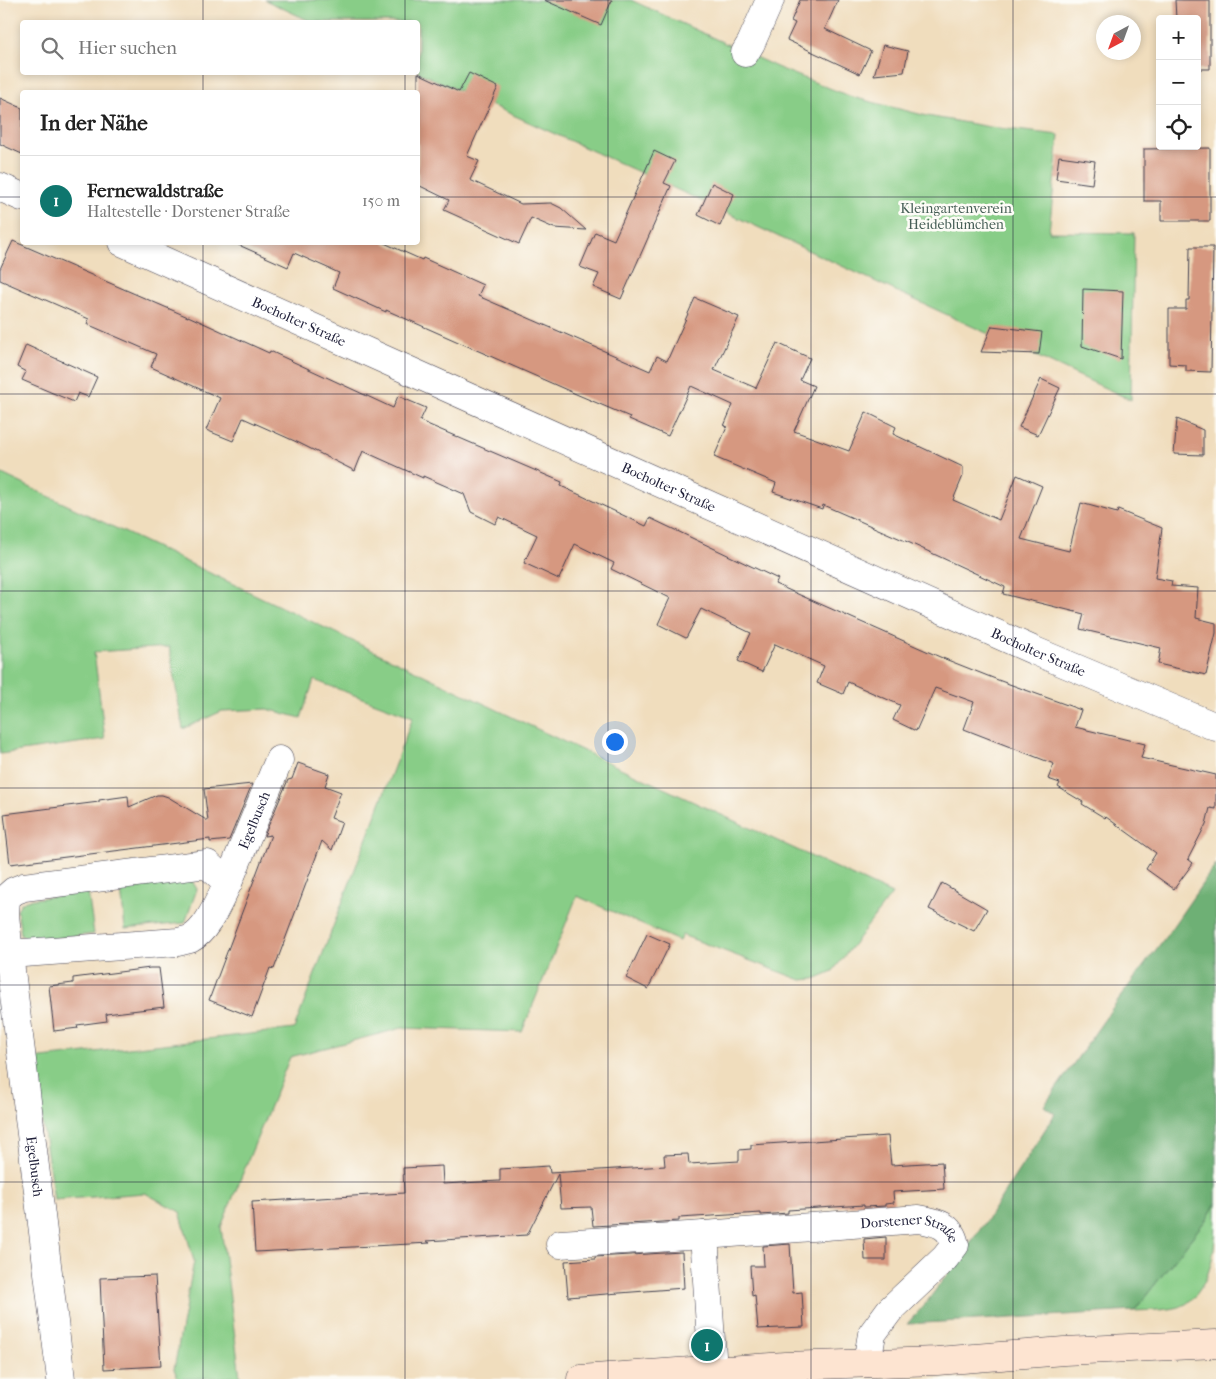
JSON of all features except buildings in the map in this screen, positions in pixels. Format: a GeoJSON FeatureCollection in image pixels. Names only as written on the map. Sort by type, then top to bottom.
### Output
{"type":"FeatureCollection","features":[{"type":"Feature","properties":{"kind":"main road"},"geometry":{"type":"LineString","coordinates":[[581,1379],[705,1370],[937,1361],[1064,1351],[1216,1344]]}},
{"type":"Feature","properties":{"kind":"street"},"geometry":{"type":"LineString","coordinates":[[745,53],[770,0]]}},
{"type":"Feature","properties":{"kind":"street"},"geometry":{"type":"LineString","coordinates":[[0,187],[20,196]]}},
{"type":"Feature","properties":{"kind":"street","name":"Bocholter Straße"},"geometry":{"type":"LineString","coordinates":[[129,245],[1026,647],[1216,727]]}},
{"type":"Feature","properties":{"kind":"street","name":"Egelbusch"},"geometry":{"type":"LineString","coordinates":[[9,954],[188,940],[196,935],[205,926],[228,883],[279,760]]}},
{"type":"Feature","properties":{"kind":"street","name":"Egelbusch"},"geometry":{"type":"LineString","coordinates":[[61,1379],[3,894],[24,887],[207,864],[228,883]]}},
{"type":"Feature","properties":{"kind":"street","name":"Dorstener Straße"},"geometry":{"type":"LineString","coordinates":[[560,1244],[919,1219],[934,1221],[944,1226],[953,1237],[955,1245],[945,1258],[889,1312],[872,1334],[867,1363]]}},
{"type":"Feature","properties":{"kind":"street"},"geometry":{"type":"LineString","coordinates":[[704,1235],[713,1371]]}},
{"type":"Feature","properties":{"kind":"green space","name":"Kleingartenverein Heideblümchen"},"geometry":{"type":"Polygon","coordinates":[[[265,0],[631,0],[781,69],[852,97],[927,116],[990,127],[1059,135],[1049,232],[1134,233],[1131,400],[639,172],[420,73],[420,20],[308,20],[265,0]]]}},
{"type":"Feature","properties":{"kind":"green space"},"geometry":{"type":"Polygon","coordinates":[[[0,473],[575,747],[892,894],[833,971],[814,979],[801,980],[682,935],[679,941],[577,896],[522,1032],[402,1028],[290,1057],[221,1227],[240,1377],[178,1379],[174,1369],[194,1261],[180,1212],[145,1193],[54,1200],[33,1059],[294,1029],[413,717],[314,680],[301,718],[267,709],[222,711],[183,729],[169,647],[94,652],[105,739],[0,754],[0,473]]]}},
{"type":"Feature","properties":{"kind":"green space"},"geometry":{"type":"Polygon","coordinates":[[[1216,864],[1216,1203],[1208,1217],[1134,1311],[907,1324],[926,1303],[984,1224],[1055,1114],[1044,1106],[1216,864]]]}},
{"type":"Feature","properties":{"kind":"green space"},"geometry":{"type":"Polygon","coordinates":[[[192,881],[197,889],[185,923],[125,929],[121,889],[192,881]]]}},
{"type":"Feature","properties":{"kind":"green space"},"geometry":{"type":"Polygon","coordinates":[[[88,892],[94,934],[28,941],[21,934],[17,910],[21,903],[26,900],[88,892]]]}},
{"type":"Feature","properties":{"kind":"green space"},"geometry":{"type":"Polygon","coordinates":[[[1216,1203],[1213,1254],[1201,1288],[1184,1305],[1160,1310],[1134,1311],[1208,1217],[1216,1203]]]}},
{"type":"Feature","properties":{"kind":"place","name":"Fernewaldstraße"},"geometry":{"type":"Point","coordinates":[707,1345]}}]}
